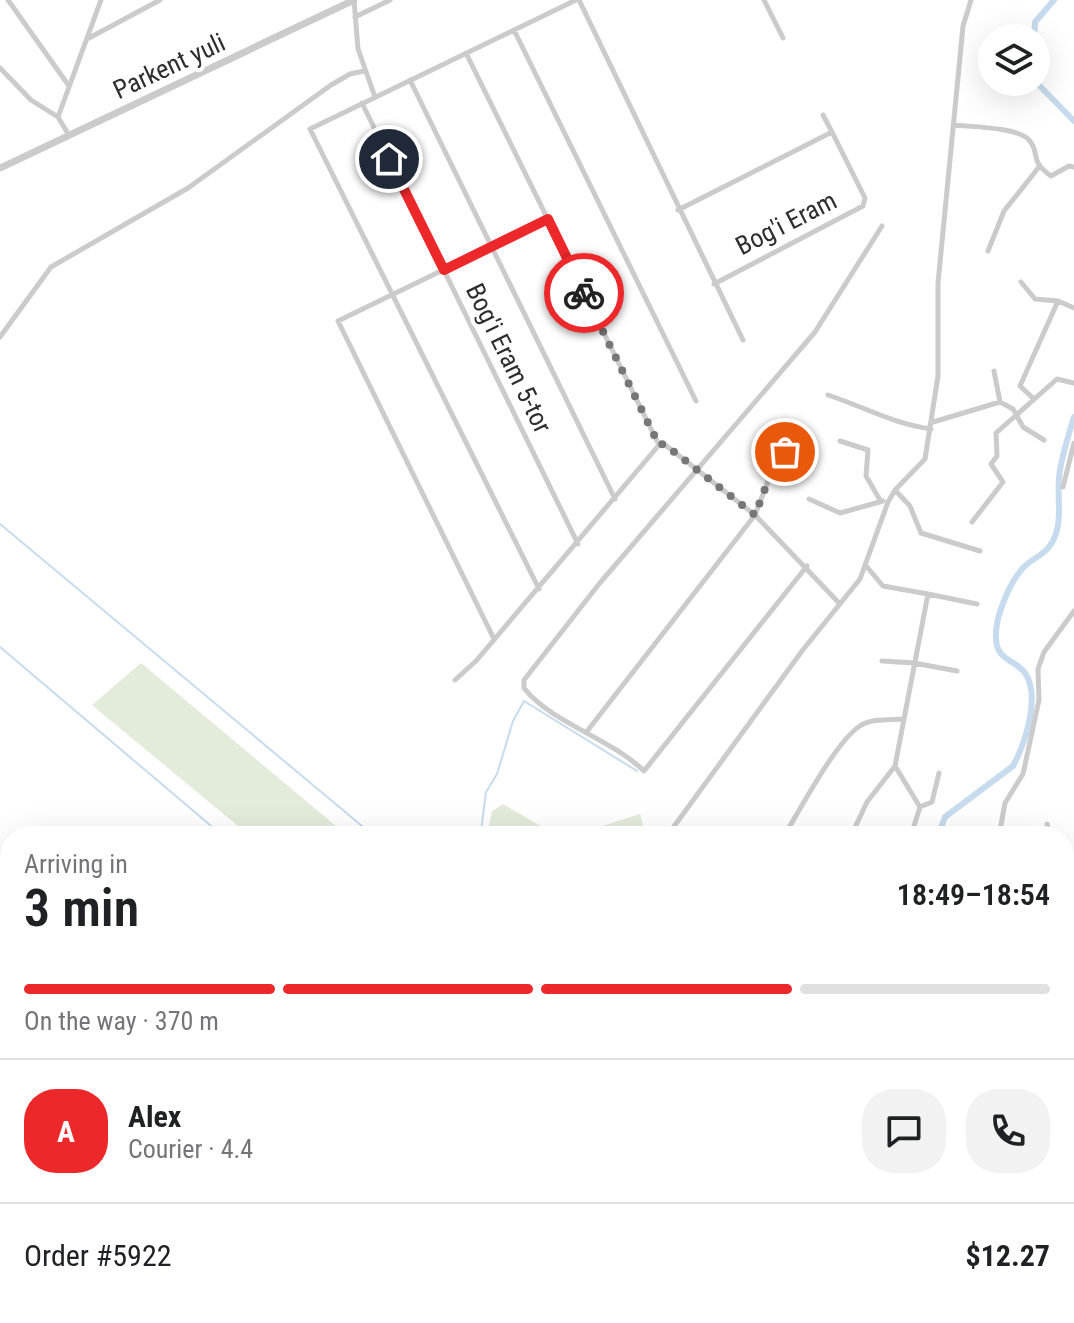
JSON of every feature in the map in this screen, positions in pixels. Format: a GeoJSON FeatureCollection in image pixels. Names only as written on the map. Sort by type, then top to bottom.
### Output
{"type":"FeatureCollection","features":[{"type":"Feature","properties":{"kind":"street"},"geometry":{"type":"LineString","coordinates":[[8,0],[69,86]]}},
{"type":"Feature","properties":{"kind":"street"},"geometry":{"type":"LineString","coordinates":[[90,0],[97,10]]}},
{"type":"Feature","properties":{"kind":"street"},"geometry":{"type":"LineString","coordinates":[[58,117],[101,0]]}},
{"type":"Feature","properties":{"kind":"street"},"geometry":{"type":"LineString","coordinates":[[88,38],[160,0]]}},
{"type":"Feature","properties":{"kind":"street","name":"Parkent yuli"},"geometry":{"type":"LineString","coordinates":[[0,165],[346,0]]}},
{"type":"Feature","properties":{"kind":"street"},"geometry":{"type":"LineString","coordinates":[[354,0],[364,71],[375,97]]}},
{"type":"Feature","properties":{"kind":"street","name":"Parkent yuli"},"geometry":{"type":"LineString","coordinates":[[0,165],[354,0]]}},
{"type":"Feature","properties":{"kind":"street"},"geometry":{"type":"LineString","coordinates":[[354,17],[390,0]]}},
{"type":"Feature","properties":{"kind":"street"},"geometry":{"type":"LineString","coordinates":[[539,589],[310,129],[577,0],[743,340]]}},
{"type":"Feature","properties":{"kind":"street"},"geometry":{"type":"LineString","coordinates":[[765,0],[783,38]]}},
{"type":"Feature","properties":{"kind":"street"},"geometry":{"type":"LineString","coordinates":[[674,826],[840,604],[866,566],[884,501],[925,459],[938,376],[938,283],[963,26],[971,0]]}},
{"type":"Feature","properties":{"kind":"street"},"geometry":{"type":"LineString","coordinates":[[514,30],[696,401]]}},
{"type":"Feature","properties":{"kind":"street"},"geometry":{"type":"LineString","coordinates":[[466,53],[659,445]]}},
{"type":"Feature","properties":{"kind":"street"},"geometry":{"type":"LineString","coordinates":[[0,68],[31,100],[58,117],[67,132]]}},
{"type":"Feature","properties":{"kind":"street"},"geometry":{"type":"LineString","coordinates":[[0,337],[51,267],[188,188],[343,77],[364,71]]}},
{"type":"Feature","properties":{"kind":"street"},"geometry":{"type":"LineString","coordinates":[[410,80],[615,499]]}},
{"type":"Feature","properties":{"kind":"street","name":"Bog'i Eram 5-tor"},"geometry":{"type":"LineString","coordinates":[[362,103],[578,544]]}},
{"type":"Feature","properties":{"kind":"street"},"geometry":{"type":"LineString","coordinates":[[678,210],[832,132],[823,115]]}},
{"type":"Feature","properties":{"kind":"street"},"geometry":{"type":"LineString","coordinates":[[954,125],[1021,134],[1031,143],[1039,167],[1051,176],[1074,167]]}},
{"type":"Feature","properties":{"kind":"street","name":"Bog'i Eram"},"geometry":{"type":"LineString","coordinates":[[714,284],[863,206],[865,198],[832,132]]}},
{"type":"Feature","properties":{"kind":"street"},"geometry":{"type":"LineString","coordinates":[[988,251],[1004,211],[1039,167]]}},
{"type":"Feature","properties":{"kind":"street"},"geometry":{"type":"LineString","coordinates":[[494,639],[338,321],[548,219]]}},
{"type":"Feature","properties":{"kind":"street"},"geometry":{"type":"LineString","coordinates":[[807,566],[644,771],[588,730],[527,692],[524,680],[695,470],[815,332],[882,226]]}},
{"type":"Feature","properties":{"kind":"street"},"geometry":{"type":"LineString","coordinates":[[1021,282],[1035,299],[1058,301],[1074,308]]}},
{"type":"Feature","properties":{"kind":"street"},"geometry":{"type":"LineString","coordinates":[[1034,399],[1020,386],[1058,301]]}},
{"type":"Feature","properties":{"kind":"street"},"geometry":{"type":"LineString","coordinates":[[994,371],[1000,402]]}},
{"type":"Feature","properties":{"kind":"street"},"geometry":{"type":"LineString","coordinates":[[972,522],[1003,482],[991,464],[997,456],[994,437],[1057,379],[1074,383]]}},
{"type":"Feature","properties":{"kind":"street"},"geometry":{"type":"LineString","coordinates":[[828,395],[877,412],[899,425],[932,426],[1000,402],[1008,404],[1023,427],[1044,440]]}},
{"type":"Feature","properties":{"kind":"street"},"geometry":{"type":"LineString","coordinates":[[840,441],[868,450],[866,476],[884,501]]}},
{"type":"Feature","properties":{"kind":"street"},"geometry":{"type":"LineString","coordinates":[[1063,487],[1074,443]]}},
{"type":"Feature","properties":{"kind":"street"},"geometry":{"type":"LineString","coordinates":[[455,680],[539,589],[659,445],[664,444],[755,515],[840,604]]}},
{"type":"Feature","properties":{"kind":"street"},"geometry":{"type":"LineString","coordinates":[[588,730],[755,515],[768,481],[785,452]]}},
{"type":"Feature","properties":{"kind":"street"},"geometry":{"type":"LineString","coordinates":[[895,490],[910,506],[921,533],[980,551]]}},
{"type":"Feature","properties":{"kind":"street"},"geometry":{"type":"LineString","coordinates":[[809,499],[840,513],[884,501]]}},
{"type":"Feature","properties":{"kind":"street"},"geometry":{"type":"LineString","coordinates":[[866,566],[883,586],[977,604]]}},
{"type":"Feature","properties":{"kind":"street"},"geometry":{"type":"LineString","coordinates":[[856,826],[867,802],[895,766],[928,594]]}},
{"type":"Feature","properties":{"kind":"street"},"geometry":{"type":"LineString","coordinates":[[999,826],[1005,803],[1023,774],[1039,700],[1038,669],[1044,652],[1074,611]]}},
{"type":"Feature","properties":{"kind":"street"},"geometry":{"type":"LineString","coordinates":[[882,661],[957,671]]}},
{"type":"Feature","properties":{"kind":"street"},"geometry":{"type":"LineString","coordinates":[[790,826],[855,730],[870,722],[903,719]]}},
{"type":"Feature","properties":{"kind":"street"},"geometry":{"type":"LineString","coordinates":[[895,766],[920,807],[914,826]]}},
{"type":"Feature","properties":{"kind":"street"},"geometry":{"type":"LineString","coordinates":[[920,807],[932,802],[939,773]]}},
{"type":"Feature","properties":{"kind":"green space"},"geometry":{"type":"Polygon","coordinates":[[[141,663],[336,826],[238,826],[92,705],[141,663]]]}},
{"type":"Feature","properties":{"kind":"green space"},"geometry":{"type":"Polygon","coordinates":[[[503,804],[541,826],[489,826],[492,811],[503,804]]]}},
{"type":"Feature","properties":{"kind":"green space"},"geometry":{"type":"Polygon","coordinates":[[[640,814],[643,826],[602,826],[640,814]]]}},
{"type":"Feature","properties":{"kind":"waterway"},"geometry":{"type":"LineString","coordinates":[[1035,24],[1054,0]]}},
{"type":"Feature","properties":{"kind":"waterway"},"geometry":{"type":"LineString","coordinates":[[1050,96],[1074,121]]}},
{"type":"Feature","properties":{"kind":"waterway"},"geometry":{"type":"LineString","coordinates":[[942,826],[945,817],[1013,766],[1026,733],[1030,720],[1030,683],[1025,673],[998,649],[997,624],[1015,579],[1025,566],[1047,550],[1054,539],[1059,520],[1060,470],[1074,417]]}},
{"type":"Feature","properties":{"kind":"waterway"},"geometry":{"type":"LineString","coordinates":[[0,524],[362,826]]}},
{"type":"Feature","properties":{"kind":"waterway"},"geometry":{"type":"LineString","coordinates":[[0,647],[211,826]]}},
{"type":"Feature","properties":{"kind":"waterway"},"geometry":{"type":"LineString","coordinates":[[482,826],[486,792],[497,774],[513,721],[524,701],[637,771]]}},
{"type":"Feature","properties":{"kind":"way so far"},"geometry":{"type":"LineString","coordinates":[[584,293],[659,445],[664,444],[755,515],[768,481],[785,452]]}},
{"type":"Feature","properties":{"kind":"route"},"geometry":{"type":"LineString","coordinates":[[389,159],[444,270],[548,219],[584,293]]}}]}
